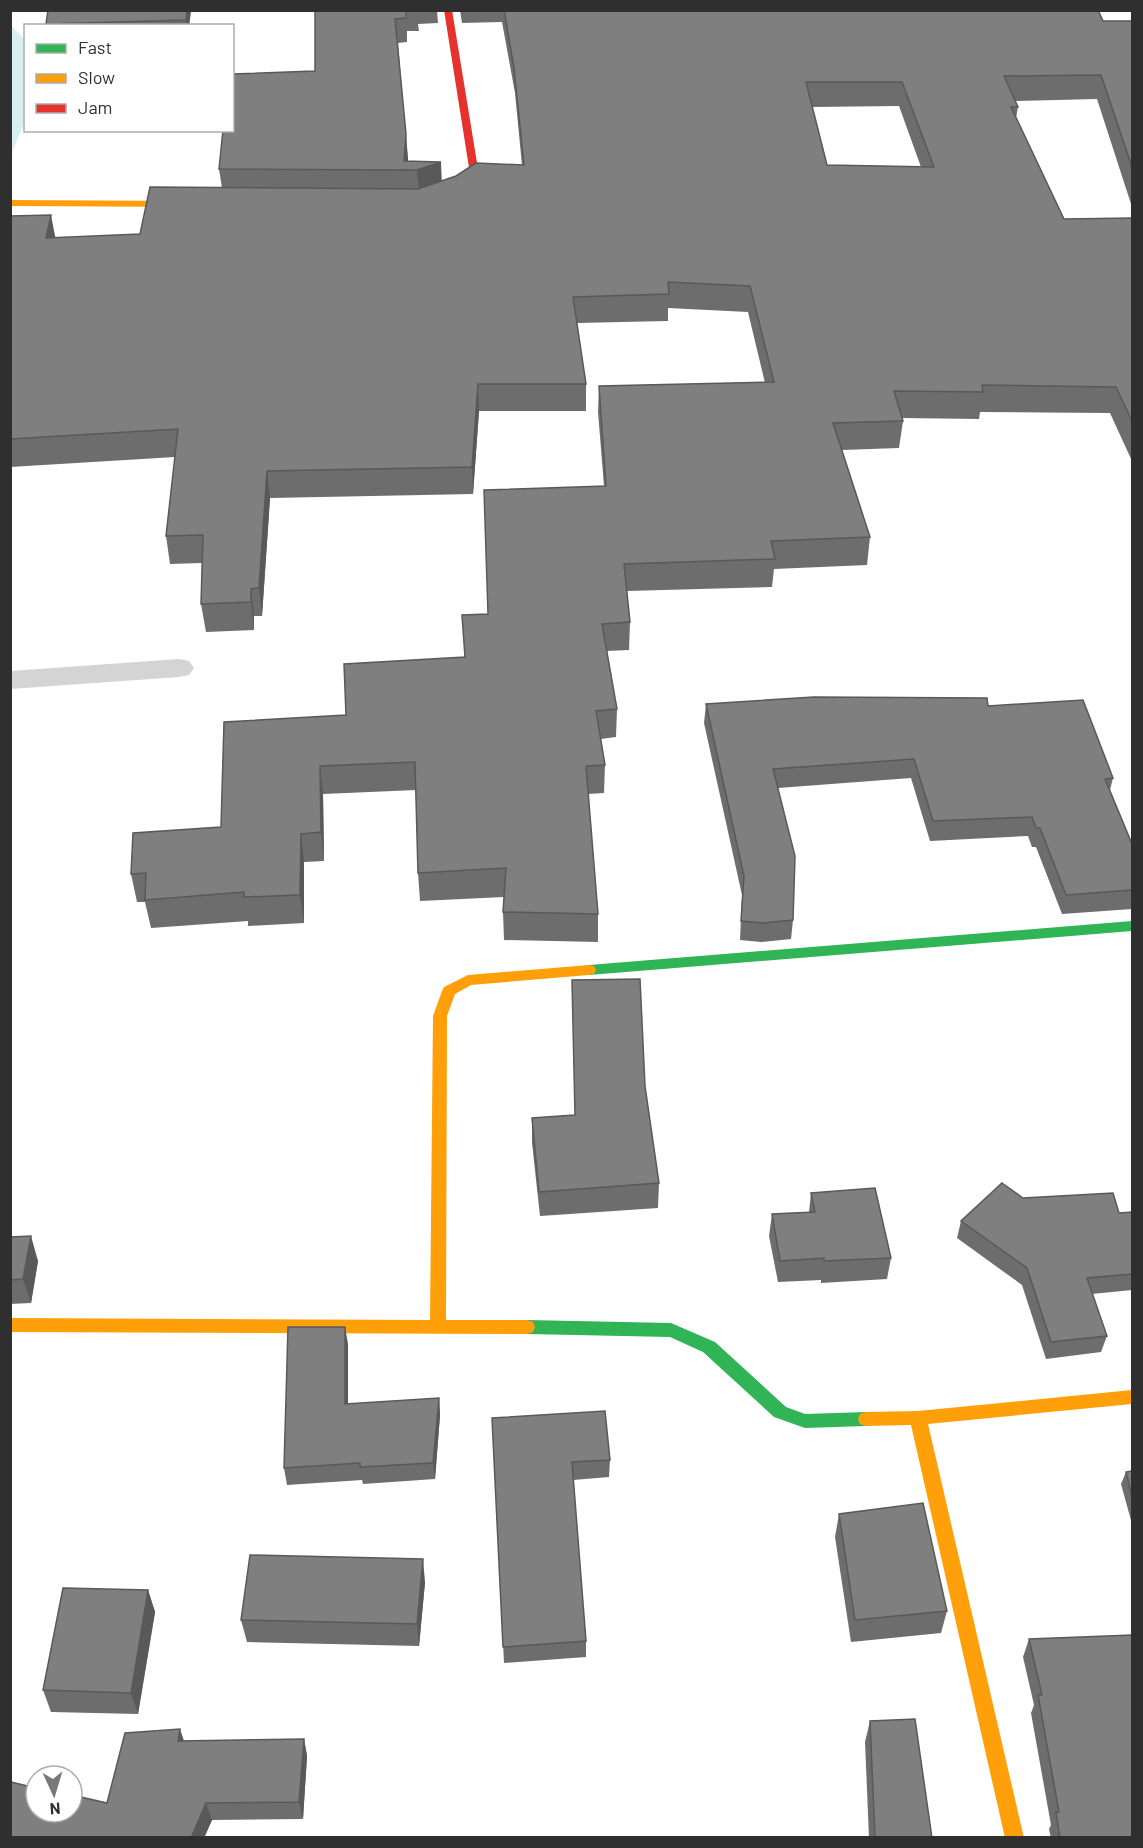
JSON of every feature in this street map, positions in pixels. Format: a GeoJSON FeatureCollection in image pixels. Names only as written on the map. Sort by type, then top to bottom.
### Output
{"type":"FeatureCollection","features":[{"type":"Feature","properties":{"kind":"street"},"geometry":{"type":"LineString","coordinates":[[437,201],[458,192],[475,175],[448,10]]}},
{"type":"Feature","properties":{"kind":"street"},"geometry":{"type":"LineString","coordinates":[[10,203],[209,204]]}},
{"type":"Feature","properties":{"kind":"street"},"geometry":{"type":"LineString","coordinates":[[10,680],[179,668]]}},
{"type":"Feature","properties":{"kind":"street"},"geometry":{"type":"LineString","coordinates":[[438,1325],[440,1016],[449,991],[468,980],[1132,926]]}},
{"type":"Feature","properties":{"kind":"street"},"geometry":{"type":"LineString","coordinates":[[10,1325],[438,1325],[671,1330],[709,1347],[780,1412],[805,1421],[918,1418],[1132,1397]]}},
{"type":"Feature","properties":{"kind":"street"},"geometry":{"type":"LineString","coordinates":[[918,1418],[1015,1838]]}},
{"type":"Feature","properties":{"kind":"shaded area"},"geometry":{"type":"Polygon","coordinates":[[[11,27],[13,27],[24,39],[24,123],[11,155],[11,27]]]}},
{"type":"Feature","properties":{"kind":"building"},"geometry":{"type":"Polygon","coordinates":[[[48,10],[187,10],[186,20],[46,24],[48,10]]]}},
{"type":"Feature","properties":{"kind":"building"},"geometry":{"type":"Polygon","coordinates":[[[315,10],[406,10],[406,18],[395,19],[406,134],[404,161],[441,162],[417,170],[219,169],[223,132],[234,132],[234,74],[315,71],[315,10]]]}},
{"type":"Feature","properties":{"kind":"building"},"geometry":{"type":"Polygon","coordinates":[[[504,10],[1098,10],[1103,21],[1132,21],[1132,167],[1101,75],[1004,76],[1018,107],[1011,107],[1064,219],[1132,218],[1132,421],[1116,387],[982,385],[983,392],[894,391],[903,421],[833,423],[870,537],[771,541],[775,559],[624,564],[630,622],[602,624],[617,709],[596,711],[605,765],[586,766],[598,914],[503,912],[506,868],[418,873],[415,762],[320,766],[321,832],[301,834],[300,895],[244,897],[244,892],[145,900],[146,873],[131,874],[133,833],[221,827],[224,722],[346,715],[344,664],[465,657],[462,615],[488,614],[484,490],[606,486],[599,386],[774,382],[750,286],[668,282],[669,294],[573,297],[586,384],[478,384],[472,467],[267,471],[259,588],[251,589],[251,602],[201,604],[203,535],[166,536],[178,429],[10,439],[10,216],[51,215],[46,238],[140,234],[150,187],[418,189],[456,176],[476,163],[524,165],[514,68],[504,10]],[[806,82],[827,165],[934,167],[902,82],[806,82]]]}},
{"type":"Feature","properties":{"kind":"building"},"geometry":{"type":"Polygon","coordinates":[[[814,697],[987,698],[988,706],[1083,700],[1113,778],[1105,779],[1132,844],[1132,890],[1066,895],[1040,828],[1036,828],[1032,817],[933,821],[914,759],[773,769],[795,856],[793,920],[763,923],[741,921],[744,876],[706,704],[814,697]]]}},
{"type":"Feature","properties":{"kind":"building"},"geometry":{"type":"Polygon","coordinates":[[[640,979],[645,1086],[659,1183],[539,1192],[532,1118],[575,1115],[572,980],[640,979]]]}},
{"type":"Feature","properties":{"kind":"building"},"geometry":{"type":"Polygon","coordinates":[[[1002,1183],[1023,1198],[1113,1193],[1119,1213],[1132,1212],[1132,1274],[1087,1278],[1107,1336],[1051,1342],[1027,1268],[961,1221],[1002,1183]]]}},
{"type":"Feature","properties":{"kind":"building"},"geometry":{"type":"Polygon","coordinates":[[[875,1188],[891,1258],[824,1261],[824,1258],[780,1261],[772,1214],[815,1212],[811,1193],[875,1188]]]}},
{"type":"Feature","properties":{"kind":"building"},"geometry":{"type":"Polygon","coordinates":[[[31,1236],[23,1279],[10,1280],[10,1237],[31,1236]]]}},
{"type":"Feature","properties":{"kind":"building"},"geometry":{"type":"Polygon","coordinates":[[[288,1327],[345,1327],[345,1404],[439,1398],[433,1463],[360,1467],[360,1463],[284,1468],[288,1327]]]}},
{"type":"Feature","properties":{"kind":"building"},"geometry":{"type":"Polygon","coordinates":[[[605,1411],[610,1460],[572,1462],[586,1641],[503,1647],[492,1418],[605,1411]]]}},
{"type":"Feature","properties":{"kind":"building"},"geometry":{"type":"Polygon","coordinates":[[[1132,1471],[1132,1496],[1126,1472],[1132,1471]]]}},
{"type":"Feature","properties":{"kind":"building"},"geometry":{"type":"Polygon","coordinates":[[[923,1503],[947,1611],[855,1620],[839,1514],[923,1503]]]}},
{"type":"Feature","properties":{"kind":"building"},"geometry":{"type":"Polygon","coordinates":[[[250,1555],[423,1559],[417,1624],[241,1620],[250,1555]]]}},
{"type":"Feature","properties":{"kind":"building"},"geometry":{"type":"Polygon","coordinates":[[[63,1588],[148,1590],[131,1693],[43,1690],[63,1588]]]}},
{"type":"Feature","properties":{"kind":"building"},"geometry":{"type":"Polygon","coordinates":[[[1132,1635],[1132,1838],[1060,1838],[1056,1812],[1059,1812],[1038,1695],[1042,1695],[1029,1639],[1132,1635]]]}},
{"type":"Feature","properties":{"kind":"building"},"geometry":{"type":"Polygon","coordinates":[[[915,1719],[932,1838],[875,1838],[870,1721],[915,1719]]]}},
{"type":"Feature","properties":{"kind":"building"},"geometry":{"type":"Polygon","coordinates":[[[180,1729],[178,1741],[304,1739],[299,1802],[206,1803],[191,1838],[10,1838],[11,1782],[24,1785],[24,1824],[84,1824],[84,1798],[107,1803],[125,1733],[180,1729]]]}},
{"type":"Feature","properties":{"kind":"traffic: fast"},"geometry":{"type":"LineString","coordinates":[[589,970],[1132,926]]}},
{"type":"Feature","properties":{"kind":"traffic: fast"},"geometry":{"type":"LineString","coordinates":[[527,1327],[671,1330],[709,1347],[780,1412],[805,1421],[866,1419]]}},
{"type":"Feature","properties":{"kind":"traffic: slow"},"geometry":{"type":"LineString","coordinates":[[10,203],[193,204]]}},
{"type":"Feature","properties":{"kind":"traffic: slow"},"geometry":{"type":"LineString","coordinates":[[438,1325],[440,1016],[449,991],[468,980],[589,970]]}},
{"type":"Feature","properties":{"kind":"traffic: slow"},"geometry":{"type":"LineString","coordinates":[[10,1325],[527,1327]]}},
{"type":"Feature","properties":{"kind":"traffic: slow"},"geometry":{"type":"LineString","coordinates":[[866,1419],[918,1418],[1132,1397]]}},
{"type":"Feature","properties":{"kind":"traffic: slow"},"geometry":{"type":"LineString","coordinates":[[918,1418],[1015,1838]]}},
{"type":"Feature","properties":{"kind":"traffic: jam"},"geometry":{"type":"LineString","coordinates":[[447,197],[458,192],[475,175],[448,10]]}}]}
